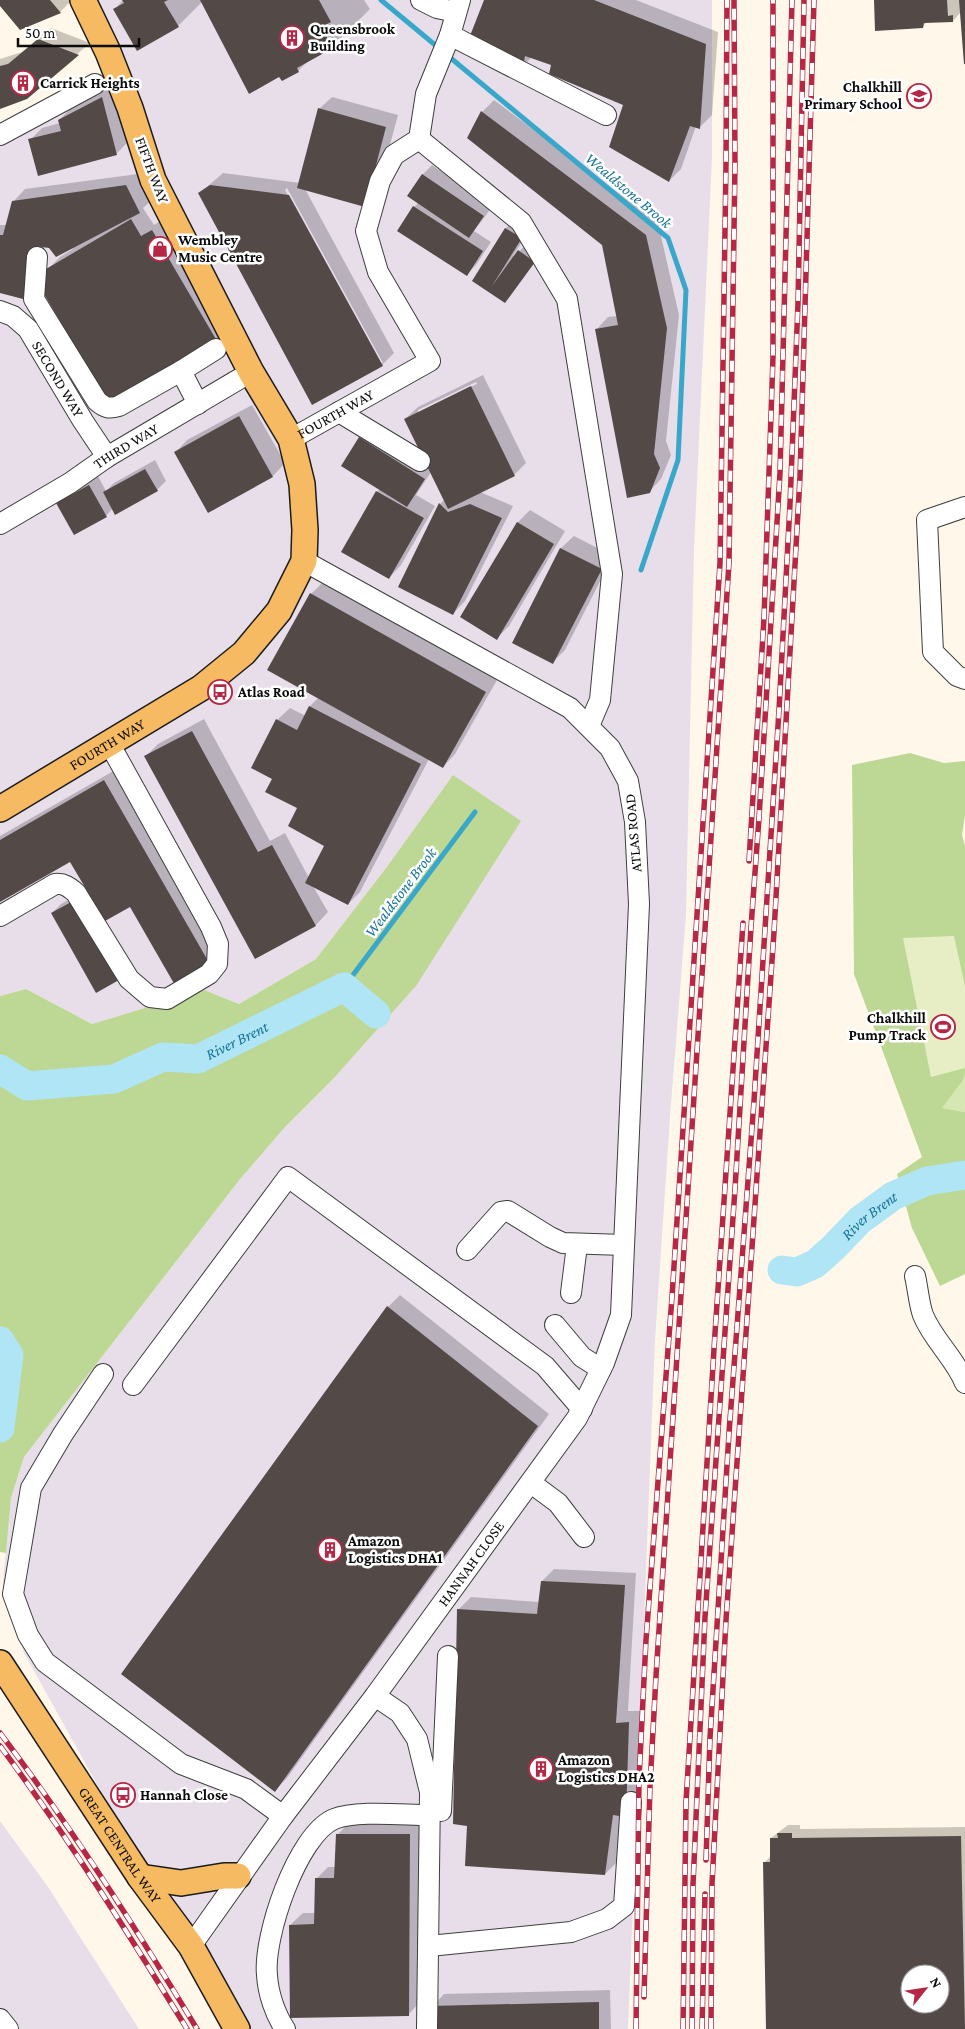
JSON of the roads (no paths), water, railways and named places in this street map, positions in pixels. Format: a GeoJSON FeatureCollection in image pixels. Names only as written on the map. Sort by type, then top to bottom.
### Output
{"type":"FeatureCollection","features":[{"type":"Feature","properties":{"kind":"main road","name":"FIFTH WAY"},"geometry":{"type":"LineString","coordinates":[[83,0],[108,52],[130,108],[153,180],[251,372],[291,439]]}},
{"type":"Feature","properties":{"kind":"main road","name":"FOURTH WAY"},"geometry":{"type":"LineString","coordinates":[[0,809],[201,688],[244,653],[279,611],[304,561],[305,530],[302,484],[291,439]]}},
{"type":"Feature","properties":{"kind":"main road","name":"GREAT CENTRAL WAY"},"geometry":{"type":"LineString","coordinates":[[0,1663],[140,1877],[191,1946],[236,2029]]}},
{"type":"Feature","properties":{"kind":"main road"},"geometry":{"type":"LineString","coordinates":[[140,1877],[181,1883],[224,1876],[238,1876]]}},
{"type":"Feature","properties":{"kind":"street"},"geometry":{"type":"LineString","coordinates":[[421,0],[437,8],[458,6],[450,35],[426,94],[418,139],[521,222],[567,299],[612,574],[600,700],[589,726]]}},
{"type":"Feature","properties":{"kind":"street"},"geometry":{"type":"LineString","coordinates":[[450,35],[606,116]]}},
{"type":"Feature","properties":{"kind":"street"},"geometry":{"type":"LineString","coordinates":[[0,134],[95,84]]}},
{"type":"Feature","properties":{"kind":"street","name":"FOURTH WAY"},"geometry":{"type":"LineString","coordinates":[[291,439],[430,361],[378,272],[366,231],[380,181],[394,155],[418,139]]}},
{"type":"Feature","properties":{"kind":"street"},"geometry":{"type":"LineString","coordinates":[[37,257],[34,299],[97,401],[104,407],[111,409],[119,406],[216,349]]}},
{"type":"Feature","properties":{"kind":"street","name":"SECOND WAY"},"geometry":{"type":"LineString","coordinates":[[0,312],[13,316],[25,326],[107,458]]}},
{"type":"Feature","properties":{"kind":"street"},"geometry":{"type":"LineString","coordinates":[[25,326],[43,314]]}},
{"type":"Feature","properties":{"kind":"street"},"geometry":{"type":"LineString","coordinates":[[181,371],[198,404]]}},
{"type":"Feature","properties":{"kind":"street","name":"THIRD WAY"},"geometry":{"type":"LineString","coordinates":[[0,524],[251,372]]}},
{"type":"Feature","properties":{"kind":"street"},"geometry":{"type":"LineString","coordinates":[[339,412],[420,461]]}},
{"type":"Feature","properties":{"kind":"street"},"geometry":{"type":"LineString","coordinates":[[965,507],[926,520],[933,652],[957,676],[965,679]]}},
{"type":"Feature","properties":{"kind":"street","name":"ATLAS ROAD"},"geometry":{"type":"LineString","coordinates":[[304,561],[570,708],[610,748],[628,781],[635,822],[639,904],[628,1134]]}},
{"type":"Feature","properties":{"kind":"street"},"geometry":{"type":"LineString","coordinates":[[0,916],[55,884],[69,887],[76,893],[130,979],[150,997],[167,999],[209,974],[217,964],[218,944],[211,927],[109,743]]}},
{"type":"Feature","properties":{"kind":"street","name":"HANNAH CLOSE"},"geometry":{"type":"LineString","coordinates":[[191,1946],[238,1876],[375,1696],[531,1483],[582,1409],[602,1369],[621,1315],[628,1134]]}},
{"type":"Feature","properties":{"kind":"street"},"geometry":{"type":"LineString","coordinates":[[133,1385],[288,1177],[545,1366],[582,1409]]}},
{"type":"Feature","properties":{"kind":"street"},"geometry":{"type":"LineString","coordinates":[[467,1250],[501,1212],[508,1212],[563,1243],[624,1245]]}},
{"type":"Feature","properties":{"kind":"street"},"geometry":{"type":"LineString","coordinates":[[571,1293],[577,1244]]}},
{"type":"Feature","properties":{"kind":"street"},"geometry":{"type":"LineString","coordinates":[[915,1276],[923,1315],[935,1336],[960,1369],[965,1383]]}},
{"type":"Feature","properties":{"kind":"street"},"geometry":{"type":"LineString","coordinates":[[555,1325],[582,1357],[602,1369]]}},
{"type":"Feature","properties":{"kind":"street"},"geometry":{"type":"LineString","coordinates":[[103,1374],[63,1434],[31,1488],[13,1594],[28,1636],[45,1662],[181,1764],[246,1789],[283,1816]]}},
{"type":"Feature","properties":{"kind":"street"},"geometry":{"type":"LineString","coordinates":[[531,1483],[558,1503],[584,1537]]}},
{"type":"Feature","properties":{"kind":"street"},"geometry":{"type":"LineString","coordinates":[[427,2029],[435,1819],[444,1733],[448,1656]]}},
{"type":"Feature","properties":{"kind":"street"},"geometry":{"type":"LineString","coordinates":[[375,1696],[400,1713],[417,1738],[435,1819]]}},
{"type":"Feature","properties":{"kind":"street"},"geometry":{"type":"LineString","coordinates":[[417,1738],[444,1733]]}},
{"type":"Feature","properties":{"kind":"street"},"geometry":{"type":"LineString","coordinates":[[429,1946],[571,1932],[607,1919],[624,1906],[631,1802]]}},
{"type":"Feature","properties":{"kind":"street"},"geometry":{"type":"LineString","coordinates":[[285,2029],[277,2016],[267,1975],[268,1947],[281,1900],[305,1846],[322,1826],[335,1819],[360,1815],[435,1819]]}},
{"type":"Feature","properties":{"kind":"street"},"geometry":{"type":"LineString","coordinates":[[0,2019],[8,2029]]}},
{"type":"Feature","properties":{"kind":"waterway","name":"Wealdstone Brook"},"geometry":{"type":"LineString","coordinates":[[381,0],[440,49]]}},
{"type":"Feature","properties":{"kind":"waterway","name":"Wealdstone Brook"},"geometry":{"type":"LineString","coordinates":[[447,55],[668,238],[686,290],[678,460],[641,570]]}},
{"type":"Feature","properties":{"kind":"waterway","name":"Wealdstone Brook"},"geometry":{"type":"LineString","coordinates":[[344,987],[475,812]]}},
{"type":"Feature","properties":{"kind":"waterway","name":"River Brent"},"geometry":{"type":"LineString","coordinates":[[0,1069],[27,1086],[114,1079],[163,1057],[198,1059],[344,987],[376,1014]]}},
{"type":"Feature","properties":{"kind":"waterway","name":"River Brent"},"geometry":{"type":"LineString","coordinates":[[782,1270],[797,1272],[815,1264],[860,1220],[893,1196],[927,1181],[965,1175]]}},
{"type":"Feature","properties":{"kind":"waterway","name":"River Brent"},"geometry":{"type":"LineString","coordinates":[[0,1341],[9,1355],[0,1428]]}},
{"type":"Feature","properties":{"kind":"railway"},"geometry":{"type":"LineString","coordinates":[[636,2029],[639,1779],[646,1640],[672,1297],[720,563],[727,0]]}},
{"type":"Feature","properties":{"kind":"railway"},"geometry":{"type":"LineString","coordinates":[[644,1997],[650,1786],[656,1676],[729,563],[735,164],[734,0]]}},
{"type":"Feature","properties":{"kind":"railway"},"geometry":{"type":"LineString","coordinates":[[749,861],[764,618],[773,357],[773,0]]}},
{"type":"Feature","properties":{"kind":"railway"},"geometry":{"type":"LineString","coordinates":[[692,2029],[693,1885],[705,1617],[735,1189],[780,473],[792,0]]}},
{"type":"Feature","properties":{"kind":"railway"},"geometry":{"type":"LineString","coordinates":[[706,1860],[710,1738],[729,1433],[754,1101],[790,504],[798,303],[804,0]]}},
{"type":"Feature","properties":{"kind":"railway"},"geometry":{"type":"LineString","coordinates":[[711,2029],[712,1884],[726,1620],[774,932],[800,477],[814,0]]}},
{"type":"Feature","properties":{"kind":"railway"},"geometry":{"type":"LineString","coordinates":[[683,2029],[686,1802],[743,923]]}},
{"type":"Feature","properties":{"kind":"railway"},"geometry":{"type":"LineString","coordinates":[[0,1733],[53,1805],[103,1879],[197,2029]]}},
{"type":"Feature","properties":{"kind":"railway"},"geometry":{"type":"LineString","coordinates":[[0,1746],[120,1921],[187,2029]]}},
{"type":"Feature","properties":{"kind":"railway"},"geometry":{"type":"LineString","coordinates":[[702,2029],[705,1894]]}},
{"type":"Feature","properties":{"kind":"place","name":"Queensbrook Building"},"geometry":{"type":"Point","coordinates":[292,38]}},
{"type":"Feature","properties":{"kind":"place","name":"Carrick Heights"},"geometry":{"type":"Point","coordinates":[23,83]}},
{"type":"Feature","properties":{"kind":"place","name":"Chalkhill Primary School"},"geometry":{"type":"Point","coordinates":[919,96]}},
{"type":"Feature","properties":{"kind":"place","name":"Wembley Music Centre"},"geometry":{"type":"Point","coordinates":[160,249]}},
{"type":"Feature","properties":{"kind":"place","name":"Atlas Road"},"geometry":{"type":"Point","coordinates":[220,692]}},
{"type":"Feature","properties":{"kind":"place","name":"Chalkhill Pump Track"},"geometry":{"type":"Point","coordinates":[943,1027]}},
{"type":"Feature","properties":{"kind":"place","name":"Amazon Logistics DHA1"},"geometry":{"type":"Point","coordinates":[330,1550]}},
{"type":"Feature","properties":{"kind":"place","name":"Amazon Logistics DHA2"},"geometry":{"type":"Point","coordinates":[541,1769]}},
{"type":"Feature","properties":{"kind":"place","name":"Hannah Close"},"geometry":{"type":"Point","coordinates":[123,1795]}}]}
